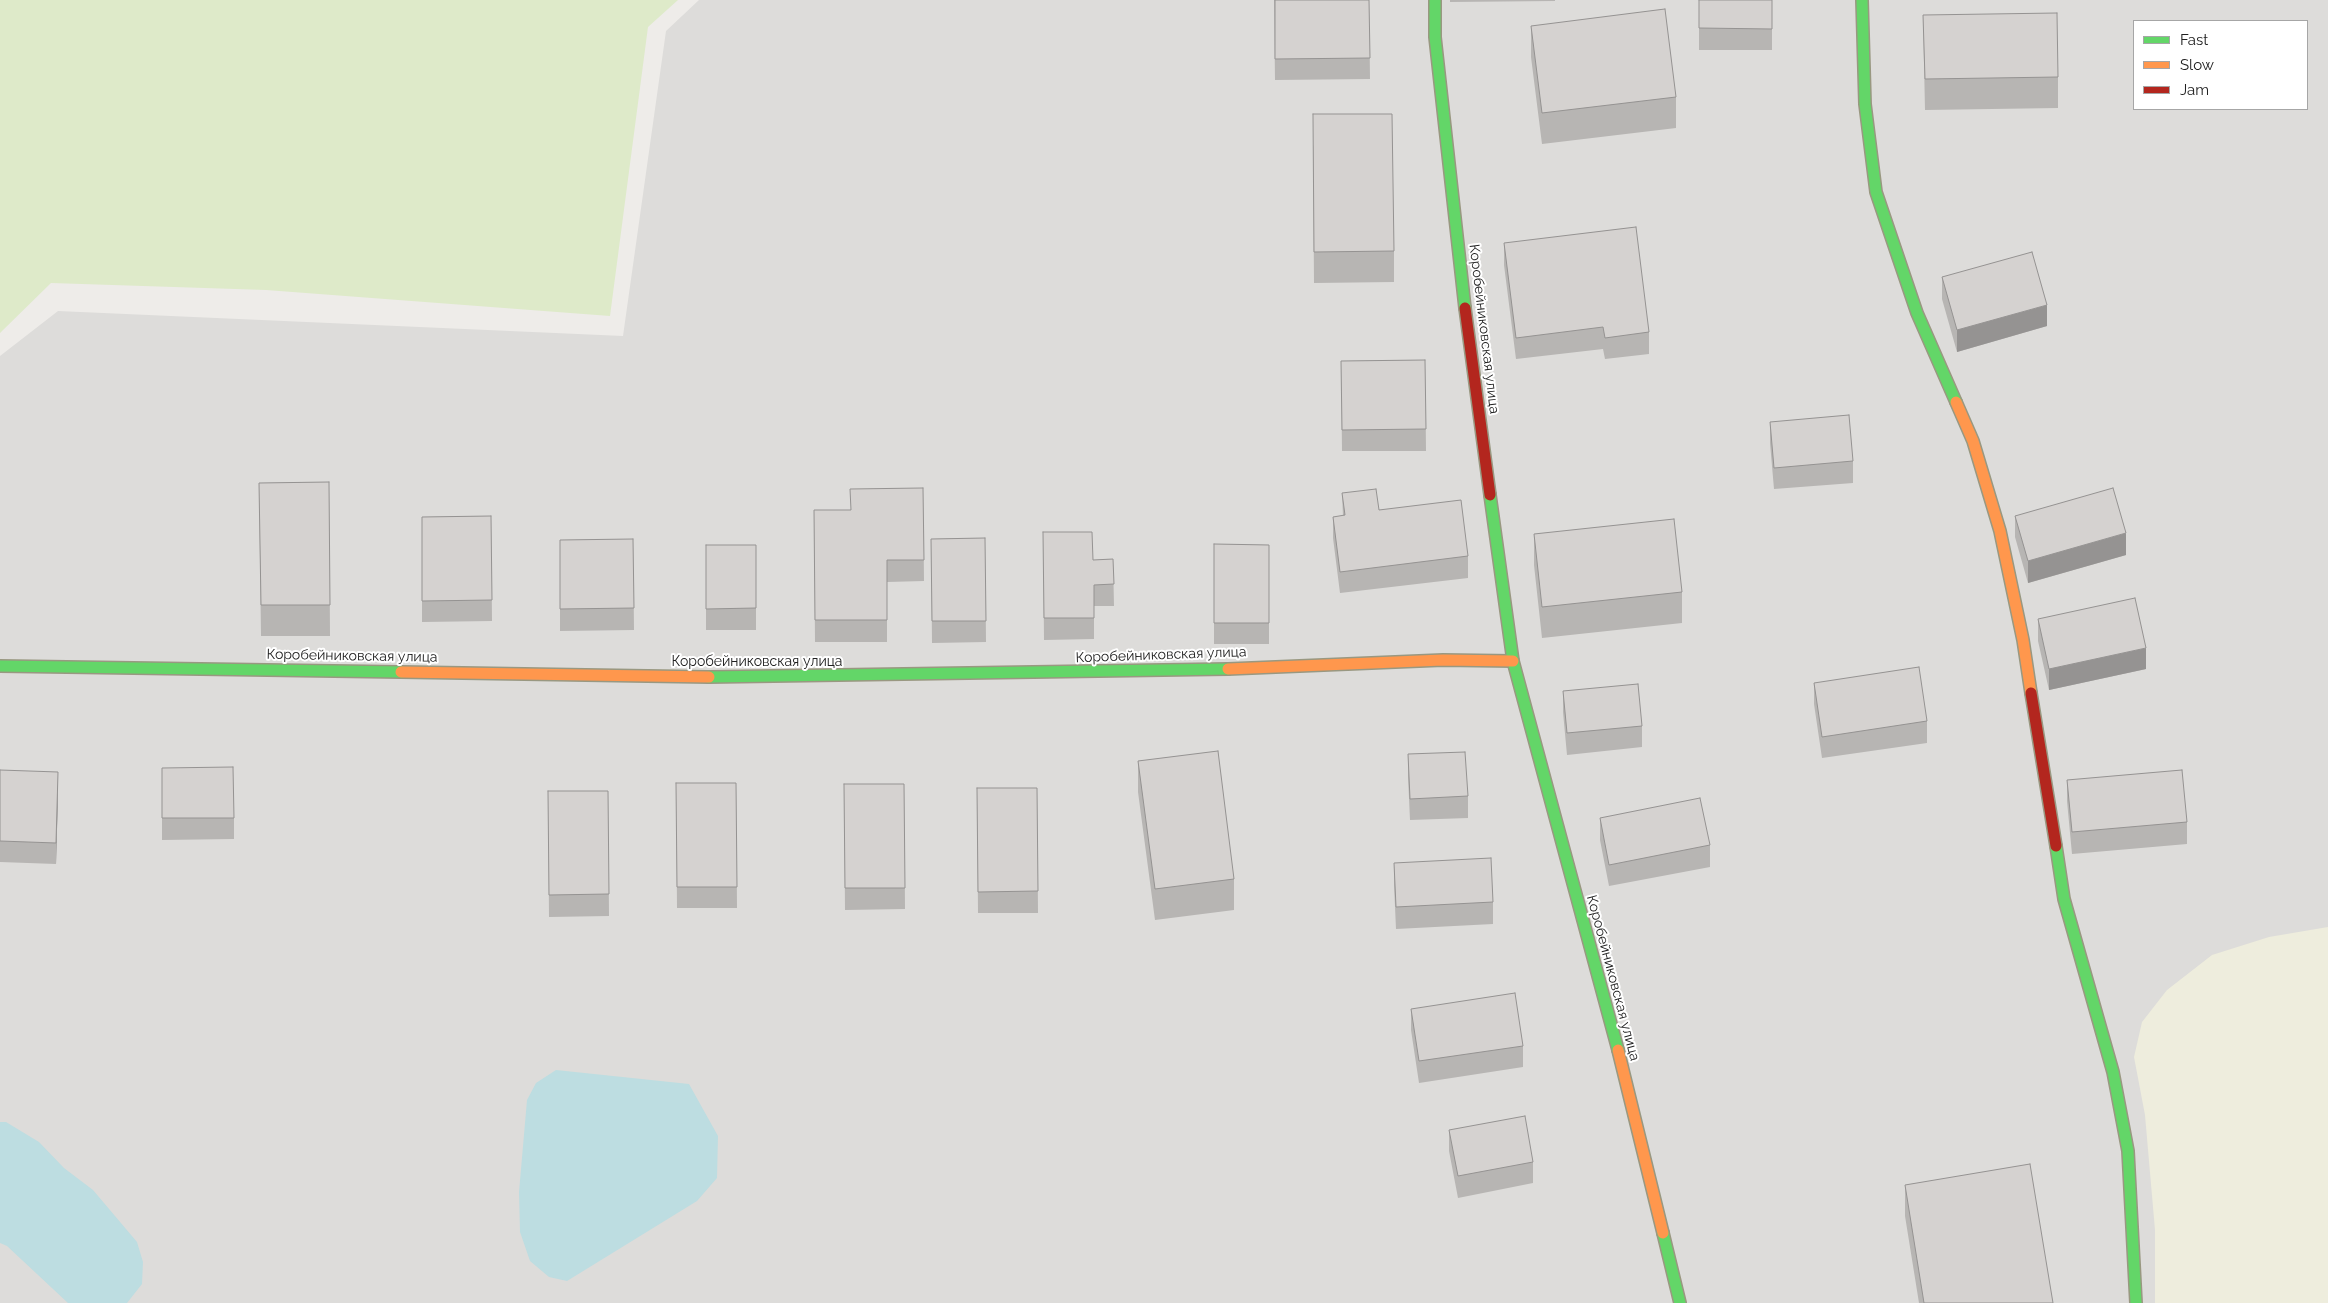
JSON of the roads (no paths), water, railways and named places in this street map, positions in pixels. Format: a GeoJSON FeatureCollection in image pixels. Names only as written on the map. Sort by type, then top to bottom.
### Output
{"type":"FeatureCollection","features":[{"type":"Feature","properties":{"kind":"street","name":"Коробейниковская улица"},"geometry":{"type":"LineString","coordinates":[[1435,0],[1435,37],[1468,330],[1513,661],[1618,1050],[1680,1303]]}},
{"type":"Feature","properties":{"kind":"street"},"geometry":{"type":"LineString","coordinates":[[1862,0],[1865,104],[1876,192],[1917,313],[1973,441],[2000,531],[2021,631],[2064,899],[2113,1072],[2128,1151],[2136,1303]]}},
{"type":"Feature","properties":{"kind":"street","name":"Коробейниковская улица"},"geometry":{"type":"LineString","coordinates":[[0,666],[759,678],[1182,671],[1443,660],[1513,661]]}},
{"type":"Feature","properties":{"kind":"water"},"geometry":{"type":"Polygon","coordinates":[[[556,1070],[689,1084],[718,1136],[717,1178],[697,1201],[567,1281],[549,1277],[530,1261],[520,1232],[519,1192],[527,1100],[536,1083],[556,1070]]]}},
{"type":"Feature","properties":{"kind":"water"},"geometry":{"type":"Polygon","coordinates":[[[0,1122],[6,1122],[39,1142],[64,1168],[93,1190],[137,1242],[143,1262],[142,1284],[127,1303],[68,1303],[7,1246],[0,1243],[0,1122]]]}}]}
